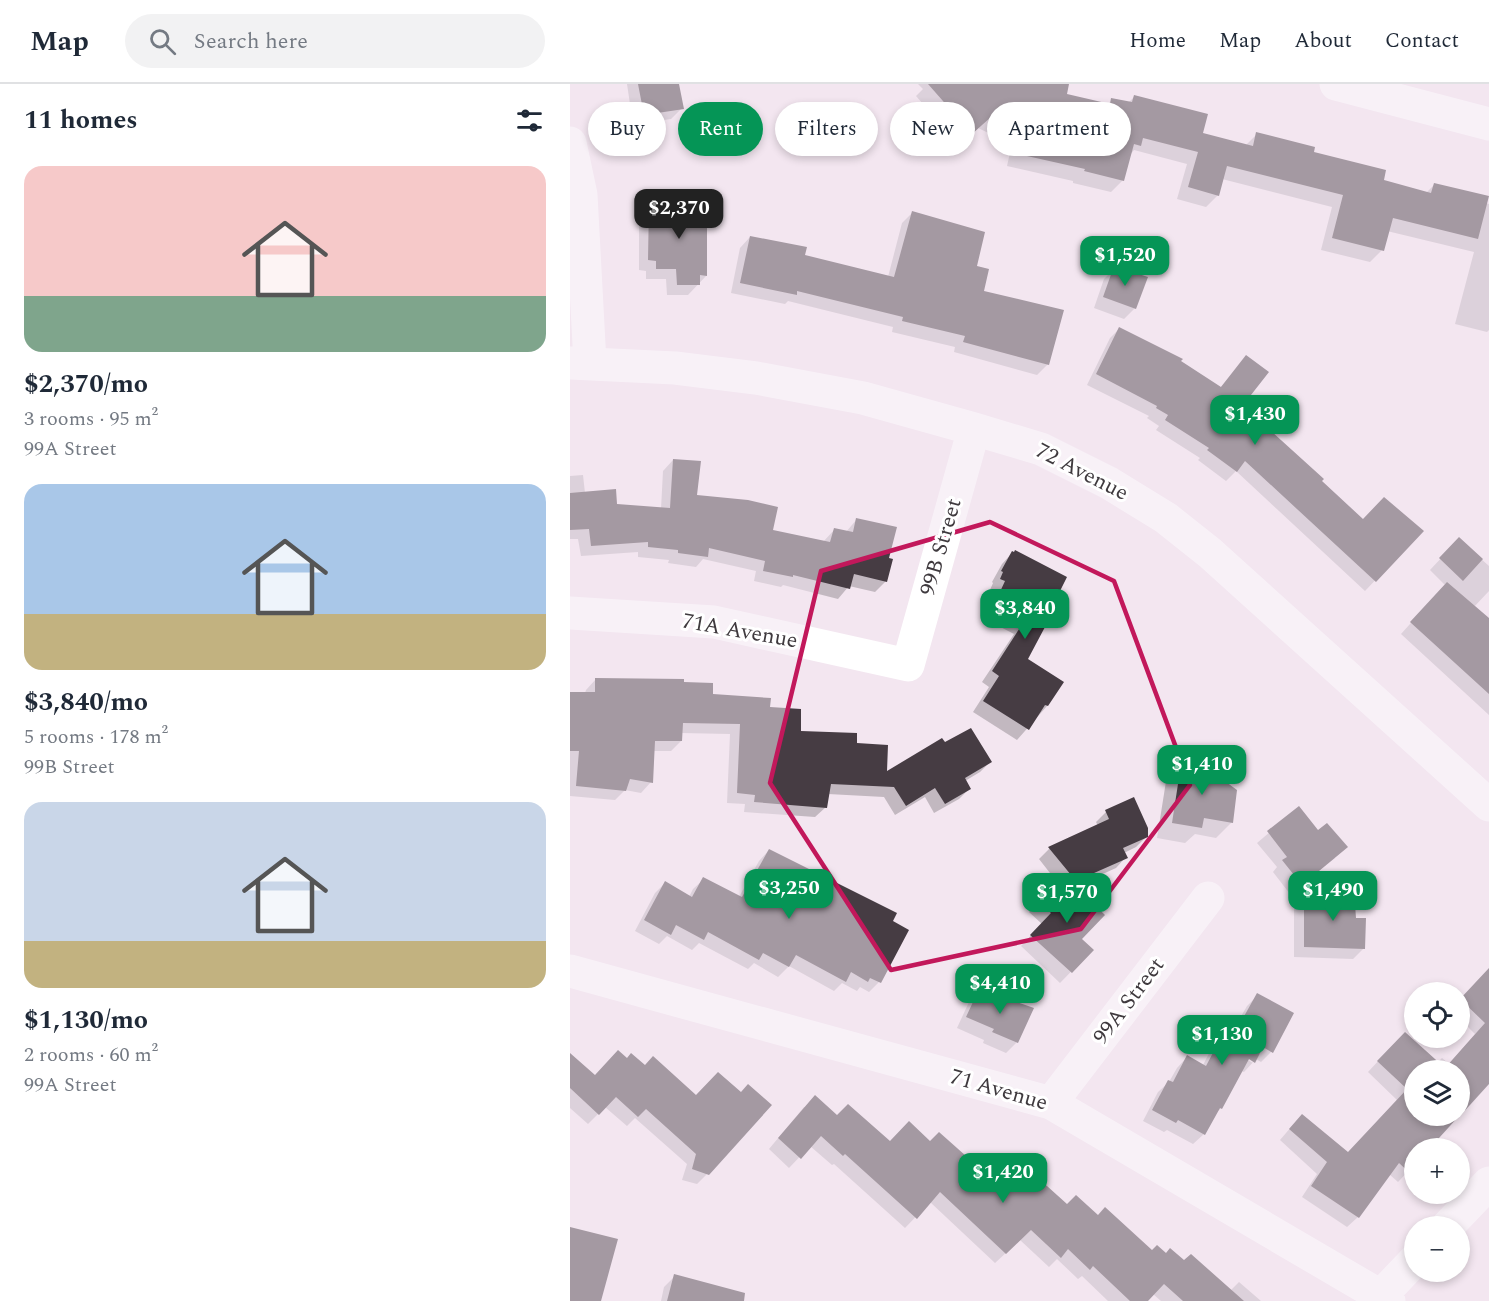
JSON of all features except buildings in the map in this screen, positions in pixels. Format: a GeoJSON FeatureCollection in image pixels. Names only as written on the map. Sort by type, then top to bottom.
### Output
{"type":"FeatureCollection","features":[{"type":"Feature","properties":{"kind":"street"},"geometry":{"type":"LineString","coordinates":[[1336,84],[1489,124]]}},
{"type":"Feature","properties":{"kind":"street"},"geometry":{"type":"LineString","coordinates":[[570,143],[582,195],[580,363]]}},
{"type":"Feature","properties":{"kind":"street","name":"72 Avenue"},"geometry":{"type":"LineString","coordinates":[[580,363],[675,368],[756,378],[863,398],[1041,449],[1109,483],[1166,518],[1210,553],[1489,804]]}},
{"type":"Feature","properties":{"kind":"street","name":"99B Street"},"geometry":{"type":"LineString","coordinates":[[908,665],[974,429]]}},
{"type":"Feature","properties":{"kind":"street","name":"71A Avenue"},"geometry":{"type":"LineString","coordinates":[[570,613],[714,622],[908,665]]}},
{"type":"Feature","properties":{"kind":"street","name":"99A Street"},"geometry":{"type":"LineString","coordinates":[[1051,1103],[1208,898]]}},
{"type":"Feature","properties":{"kind":"street","name":"71 Avenue"},"geometry":{"type":"LineString","coordinates":[[570,971],[1051,1103],[1382,1299]]}},
{"type":"Feature","properties":{"kind":"street"},"geometry":{"type":"LineString","coordinates":[[1458,1216],[1489,1183]]}},
{"type":"Feature","properties":{"kind":"street"},"geometry":{"type":"LineString","coordinates":[[1382,1299],[1404,1273]]}},
{"type":"Feature","properties":{"kind":"highlighted area"},"geometry":{"type":"Polygon","coordinates":[[[990,522],[1114,581],[1190,785],[1081,929],[891,970],[770,783],[821,571],[990,522]]]}}]}
